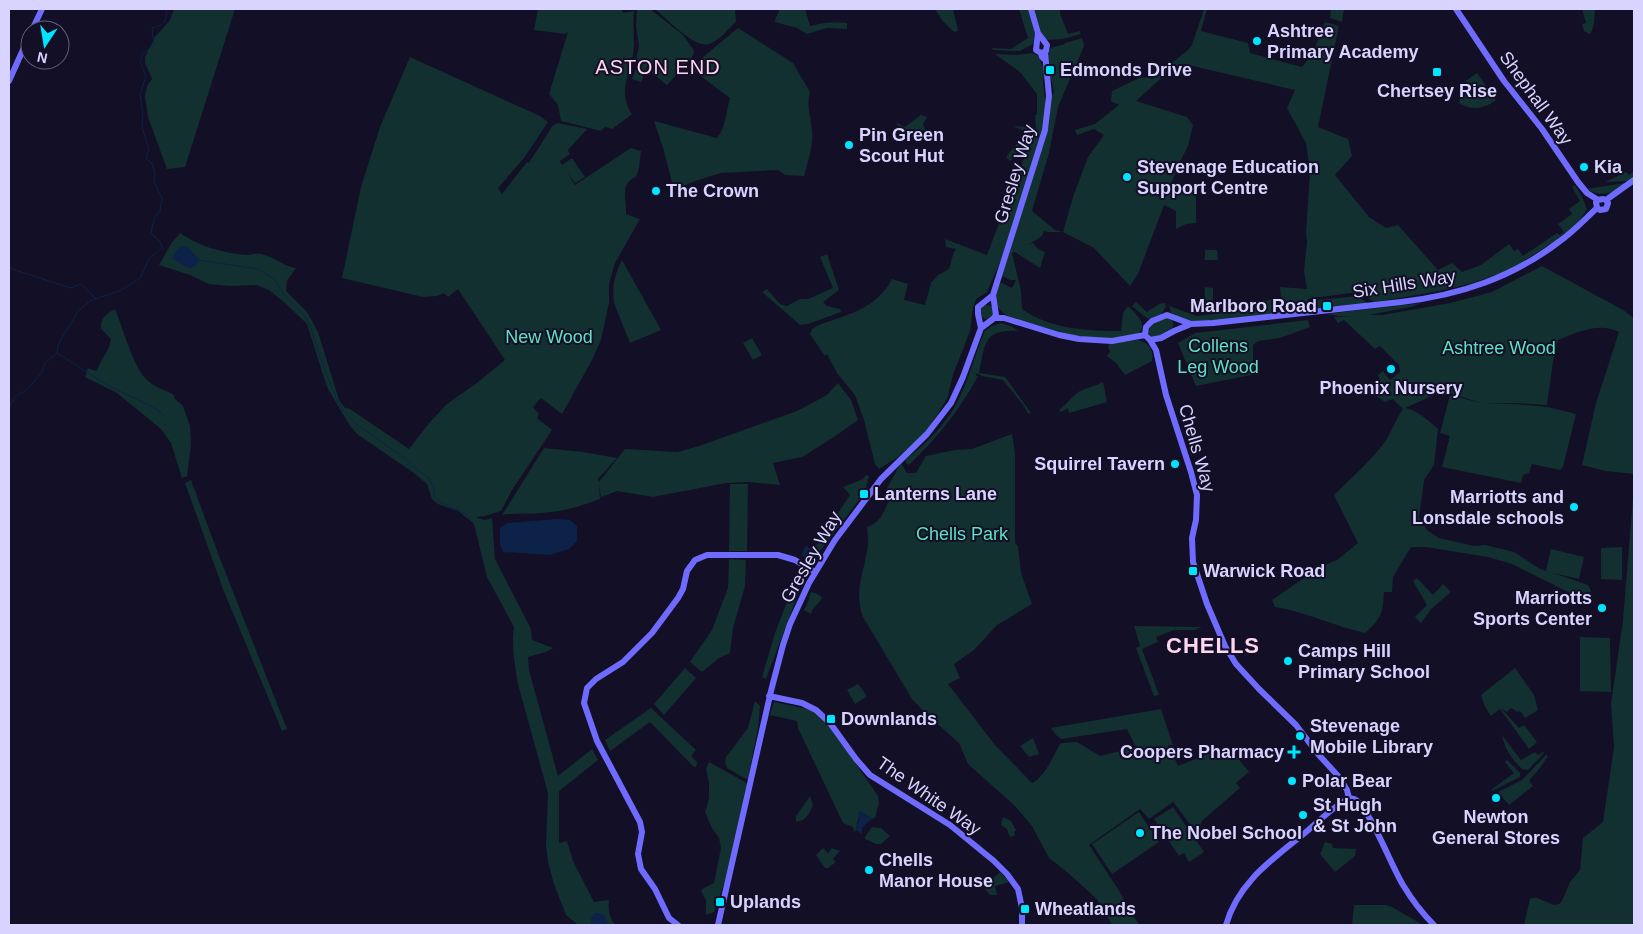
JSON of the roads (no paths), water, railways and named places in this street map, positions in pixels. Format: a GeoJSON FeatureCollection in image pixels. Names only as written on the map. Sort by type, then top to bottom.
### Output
{"type":"FeatureCollection","features":[{"type":"Feature","properties":{"kind":"street","name":"Gresley Way"},"geometry":{"type":"LineString","coordinates":[[1031,9],[1041,42],[1048,47],[1043,52]]}},
{"type":"Feature","properties":{"kind":"street","name":"Shephall Way"},"geometry":{"type":"LineString","coordinates":[[1456,9],[1504,81],[1542,129],[1583,188],[1598,200]]}},
{"type":"Feature","properties":{"kind":"street","name":"Gresley Way"},"geometry":{"type":"LineString","coordinates":[[1041,42],[1036,45],[1036,50],[1043,52]]}},
{"type":"Feature","properties":{"kind":"street","name":"Gresley Way"},"geometry":{"type":"LineString","coordinates":[[981,328],[977,312],[978,307],[992,295],[1047,122],[1049,96],[1043,52]]}},
{"type":"Feature","properties":{"kind":"street"},"geometry":{"type":"LineString","coordinates":[[9,81],[20,56]]}},
{"type":"Feature","properties":{"kind":"street","name":"Six Hills Way"},"geometry":{"type":"LineString","coordinates":[[1174,331],[1191,324],[1236,322],[1426,299],[1460,292],[1515,271],[1560,241],[1597,208],[1606,209],[1608,203],[1606,200],[1634,180]]}},
{"type":"Feature","properties":{"kind":"street"},"geometry":{"type":"LineString","coordinates":[[1597,208],[1596,202],[1598,200],[1606,200]]}},
{"type":"Feature","properties":{"kind":"street","name":"Gresley Way"},"geometry":{"type":"LineString","coordinates":[[718,925],[770,696],[790,624],[815,572],[835,540],[880,479],[927,434],[946,410],[957,392],[981,328],[993,314],[992,295]]}},
{"type":"Feature","properties":{"kind":"street"},"geometry":{"type":"LineString","coordinates":[[986,302],[993,314],[1059,335],[1092,341],[1161,338],[1174,331],[1175,319],[1164,315],[1152,321],[1146,327],[1148,338]]}},
{"type":"Feature","properties":{"kind":"street"},"geometry":{"type":"LineString","coordinates":[[980,318],[984,321],[993,314]]}},
{"type":"Feature","properties":{"kind":"street","name":"Six Hills Way"},"geometry":{"type":"LineString","coordinates":[[1175,319],[1191,324]]}},
{"type":"Feature","properties":{"kind":"street","name":"Chells Way"},"geometry":{"type":"LineString","coordinates":[[1148,338],[1156,350],[1166,395],[1184,446],[1196,491],[1196,520],[1192,538],[1193,562],[1225,646],[1236,664],[1296,725],[1318,754],[1339,777],[1347,790],[1349,798],[1356,800],[1368,816],[1404,887],[1417,906],[1434,925]]}},
{"type":"Feature","properties":{"kind":"street"},"geometry":{"type":"LineString","coordinates":[[1156,350],[1161,338]]}},
{"type":"Feature","properties":{"kind":"street"},"geometry":{"type":"LineString","coordinates":[[678,925],[669,918],[655,889],[641,868],[638,854],[642,832],[640,822],[597,741],[583,699],[587,688],[596,679],[623,662],[652,633],[678,598],[683,589],[687,571],[695,560],[706,554],[778,555],[795,560],[815,572]]}},
{"type":"Feature","properties":{"kind":"street","name":"The White Way"},"geometry":{"type":"LineString","coordinates":[[770,696],[802,703],[816,710],[830,723],[870,775],[950,825],[994,861],[1011,878],[1018,889],[1022,908],[1022,925]]}},
{"type":"Feature","properties":{"kind":"street"},"geometry":{"type":"LineString","coordinates":[[1226,925],[1238,898],[1257,872],[1349,798]]}},
{"type":"Feature","properties":{"kind":"water"},"geometry":{"type":"Polygon","coordinates":[[[182,246],[188,247],[199,260],[193,267],[187,267],[172,259],[176,251],[182,246]]]}},
{"type":"Feature","properties":{"kind":"water"},"geometry":{"type":"Polygon","coordinates":[[[557,519],[570,520],[577,526],[577,541],[569,549],[550,555],[503,552],[500,544],[500,528],[507,523],[557,519]]]}},
{"type":"Feature","properties":{"kind":"water"},"geometry":{"type":"Polygon","coordinates":[[[806,546],[815,551],[810,560],[801,555],[806,546]]]}},
{"type":"Feature","properties":{"kind":"water"},"geometry":{"type":"Polygon","coordinates":[[[860,811],[872,819],[862,828],[862,834],[856,830],[860,811]]]}},
{"type":"Feature","properties":{"kind":"water"},"geometry":{"type":"Polygon","coordinates":[[[595,913],[604,915],[609,925],[591,925],[591,918],[595,913]]]}},
{"type":"Feature","properties":{"kind":"waterway"},"geometry":{"type":"LineString","coordinates":[[9,408],[15,397],[28,389],[42,372],[44,364],[57,353],[58,345],[78,311],[90,301],[121,290],[140,278],[149,259],[162,248],[161,243],[151,233],[154,219],[160,211],[162,198],[154,182],[155,173],[152,164],[146,158],[149,149],[142,127],[143,114],[140,94],[146,76],[140,62],[142,55],[154,45],[152,28],[164,22],[167,9]]}},
{"type":"Feature","properties":{"kind":"waterway"},"geometry":{"type":"LineString","coordinates":[[199,260],[258,269],[274,279],[284,294],[305,316],[337,400]]}},
{"type":"Feature","properties":{"kind":"waterway"},"geometry":{"type":"LineString","coordinates":[[9,268],[71,288],[81,284],[96,299]]}},
{"type":"Feature","properties":{"kind":"waterway"},"geometry":{"type":"LineString","coordinates":[[57,353],[109,386],[151,406],[164,415]]}},
{"type":"Feature","properties":{"kind":"waterway"},"geometry":{"type":"LineString","coordinates":[[338,401],[343,411],[355,423],[429,478],[434,488],[434,497],[438,501],[463,512],[471,519]]}},
{"type":"Feature","properties":{"kind":"place","name":"Ashtree Primary Academy"},"geometry":{"type":"Point","coordinates":[1257,41]}},
{"type":"Feature","properties":{"kind":"place","name":"Edmonds Drive"},"geometry":{"type":"Point","coordinates":[1050,70]}},
{"type":"Feature","properties":{"kind":"place","name":"Chertsey Rise"},"geometry":{"type":"Point","coordinates":[1437,72]}},
{"type":"Feature","properties":{"kind":"place","name":"Pin Green Scout Hut"},"geometry":{"type":"Point","coordinates":[849,145]}},
{"type":"Feature","properties":{"kind":"place","name":"Kia"},"geometry":{"type":"Point","coordinates":[1584,167]}},
{"type":"Feature","properties":{"kind":"place","name":"Stevenage Education Support Centre"},"geometry":{"type":"Point","coordinates":[1127,177]}},
{"type":"Feature","properties":{"kind":"place","name":"The Crown"},"geometry":{"type":"Point","coordinates":[656,191]}},
{"type":"Feature","properties":{"kind":"place","name":"Marlboro Road"},"geometry":{"type":"Point","coordinates":[1327,306]}},
{"type":"Feature","properties":{"kind":"place","name":"Phoenix Nursery"},"geometry":{"type":"Point","coordinates":[1391,369]}},
{"type":"Feature","properties":{"kind":"place","name":"Squirrel Tavern"},"geometry":{"type":"Point","coordinates":[1175,464]}},
{"type":"Feature","properties":{"kind":"place","name":"Lanterns Lane"},"geometry":{"type":"Point","coordinates":[864,494]}},
{"type":"Feature","properties":{"kind":"place","name":"Marriotts and Lonsdale schools"},"geometry":{"type":"Point","coordinates":[1574,507]}},
{"type":"Feature","properties":{"kind":"place","name":"Warwick Road"},"geometry":{"type":"Point","coordinates":[1193,571]}},
{"type":"Feature","properties":{"kind":"place","name":"Marriotts Sports Center"},"geometry":{"type":"Point","coordinates":[1602,608]}},
{"type":"Feature","properties":{"kind":"place","name":"Camps Hill Primary School"},"geometry":{"type":"Point","coordinates":[1288,661]}},
{"type":"Feature","properties":{"kind":"place","name":"Downlands"},"geometry":{"type":"Point","coordinates":[831,719]}},
{"type":"Feature","properties":{"kind":"place","name":"Stevenage Mobile Library"},"geometry":{"type":"Point","coordinates":[1300,736]}},
{"type":"Feature","properties":{"kind":"place","name":"Coopers Pharmacy"},"geometry":{"type":"Point","coordinates":[1294,752]}},
{"type":"Feature","properties":{"kind":"place","name":"Polar Bear"},"geometry":{"type":"Point","coordinates":[1292,781]}},
{"type":"Feature","properties":{"kind":"place","name":"Newton General Stores"},"geometry":{"type":"Point","coordinates":[1496,798]}},
{"type":"Feature","properties":{"kind":"place","name":"St Hugh & St John"},"geometry":{"type":"Point","coordinates":[1303,815]}},
{"type":"Feature","properties":{"kind":"place","name":"The Nobel School"},"geometry":{"type":"Point","coordinates":[1140,833]}},
{"type":"Feature","properties":{"kind":"place","name":"Chells Manor House"},"geometry":{"type":"Point","coordinates":[869,870]}},
{"type":"Feature","properties":{"kind":"place","name":"Uplands"},"geometry":{"type":"Point","coordinates":[720,902]}},
{"type":"Feature","properties":{"kind":"place","name":"Wheatlands"},"geometry":{"type":"Point","coordinates":[1025,909]}},
{"type":"Feature","properties":{"kind":"district","name":"ASTON END"},"geometry":{"type":"Point","coordinates":[658,67]}},
{"type":"Feature","properties":{"kind":"district","name":"CHELLS"},"geometry":{"type":"Point","coordinates":[1213,645]}},
{"type":"Feature","properties":{"kind":"park label","name":"New Wood"},"geometry":{"type":"Point","coordinates":[549,337]}},
{"type":"Feature","properties":{"kind":"park label","name":"Ashtree Wood"},"geometry":{"type":"Point","coordinates":[1499,348]}},
{"type":"Feature","properties":{"kind":"park label","name":"Collens Leg Wood"},"geometry":{"type":"Point","coordinates":[1218,356]}},
{"type":"Feature","properties":{"kind":"park label","name":"Chells Park"},"geometry":{"type":"Point","coordinates":[962,534]}}]}
